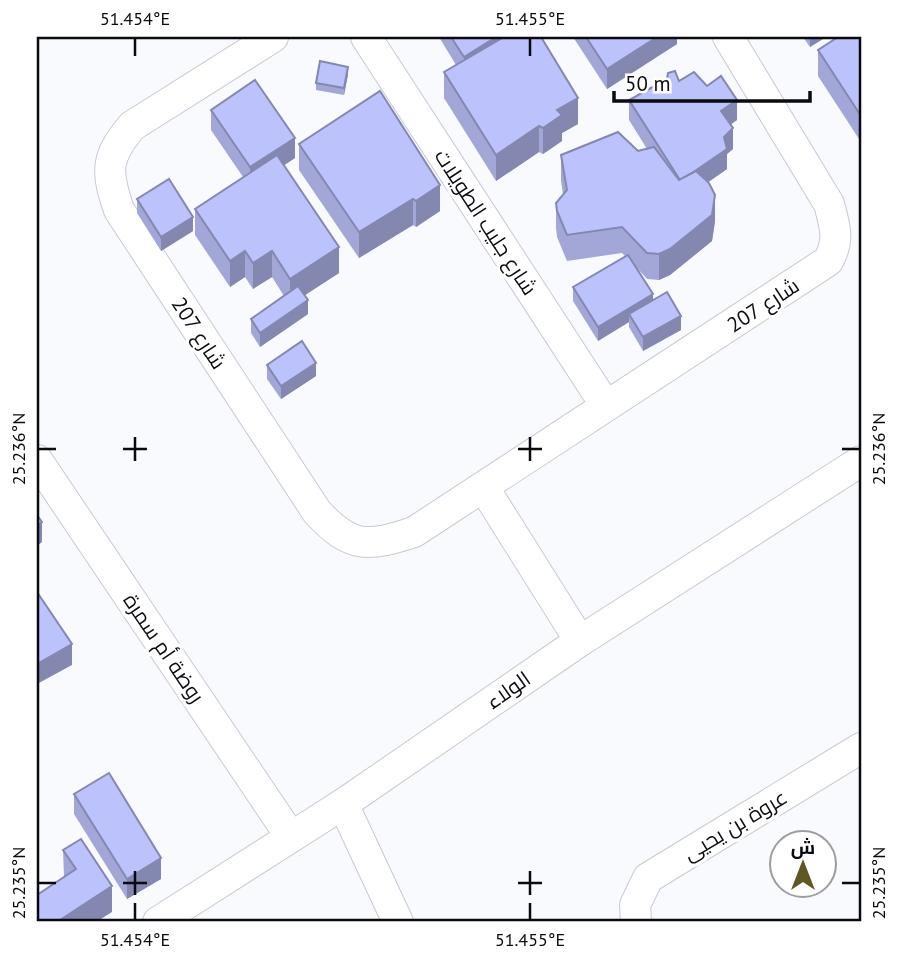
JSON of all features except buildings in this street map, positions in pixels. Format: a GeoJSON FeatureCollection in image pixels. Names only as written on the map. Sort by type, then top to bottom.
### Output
{"type":"FeatureCollection","features":[{"type":"Feature","properties":{"kind":"street","name":"شارع 207"},"geometry":{"type":"LineString","coordinates":[[273,37],[132,126],[117,144],[110,163],[110,185],[119,210],[317,512],[335,531],[356,542],[384,542],[414,532],[828,261],[835,249],[836,229],[829,204],[728,37]]}},
{"type":"Feature","properties":{"kind":"street","name":"شارع جليب الطويلات"},"geometry":{"type":"LineString","coordinates":[[366,37],[606,406]]}},
{"type":"Feature","properties":{"kind":"street","name":"روضة أم سمرة"},"geometry":{"type":"LineString","coordinates":[[37,460],[291,836]]}},
{"type":"Feature","properties":{"kind":"street","name":"الولاء"},"geometry":{"type":"LineString","coordinates":[[158,922],[343,804],[580,641],[861,461]]}},
{"type":"Feature","properties":{"kind":"street"},"geometry":{"type":"LineString","coordinates":[[484,488],[580,641]]}},
{"type":"Feature","properties":{"kind":"street","name":"عروة بن يحيى"},"geometry":{"type":"LineString","coordinates":[[636,922],[635,905],[648,878],[861,748]]}},
{"type":"Feature","properties":{"kind":"street"},"geometry":{"type":"LineString","coordinates":[[343,804],[398,922]]}}]}
